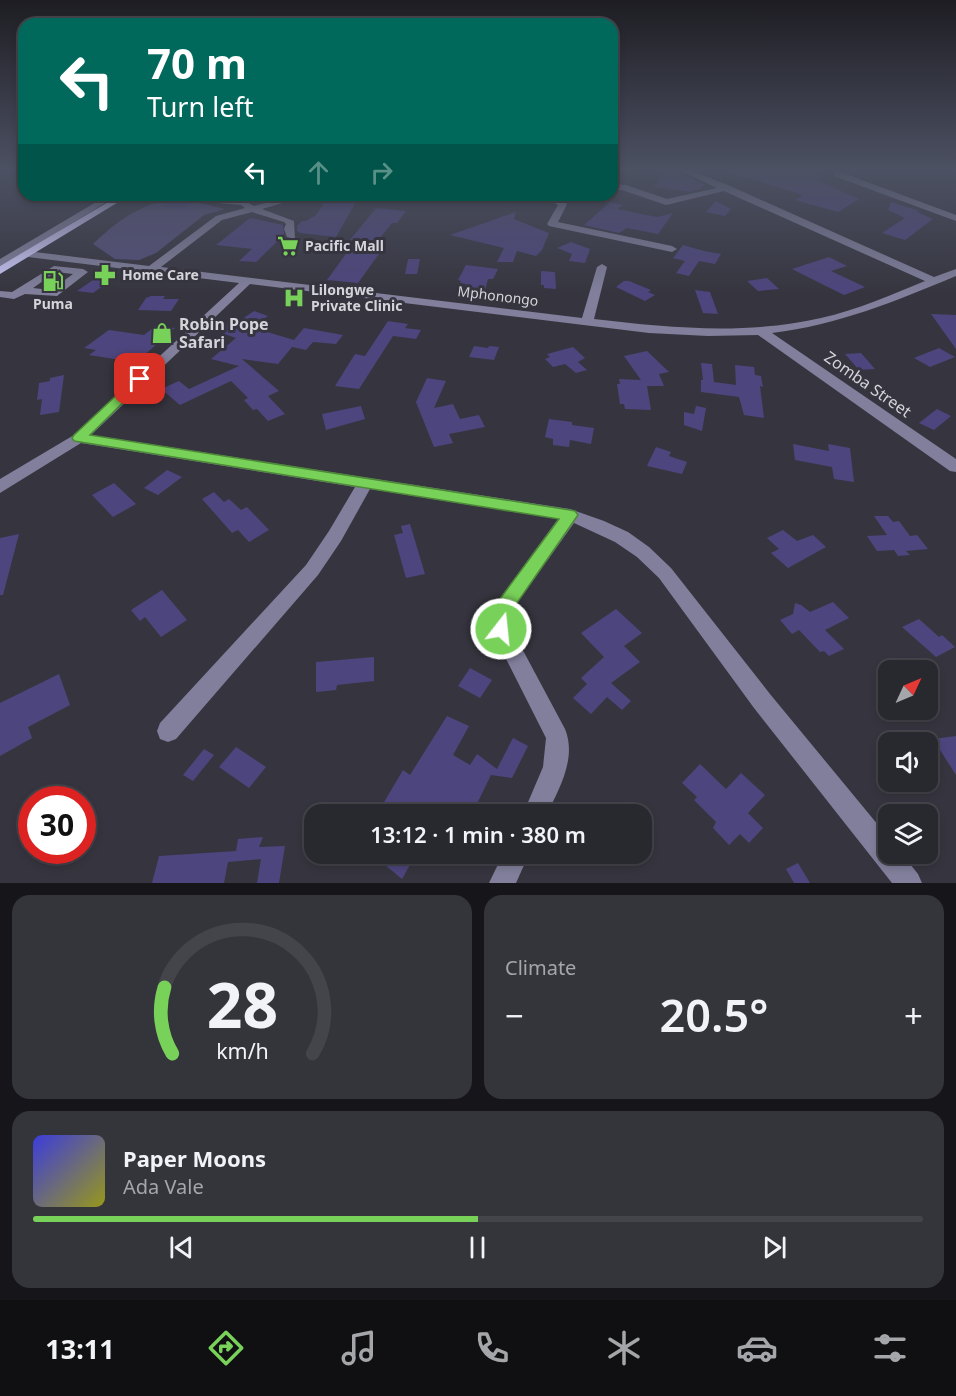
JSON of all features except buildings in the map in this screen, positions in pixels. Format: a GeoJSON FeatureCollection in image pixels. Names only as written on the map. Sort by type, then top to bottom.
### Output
{"type":"FeatureCollection","features":[{"type":"Feature","properties":{"kind":"main road"},"geometry":{"type":"LineString","coordinates":[[0,271],[99,211]]}},
{"type":"Feature","properties":{"kind":"street"},"geometry":{"type":"LineString","coordinates":[[0,263],[87,211]]}},
{"type":"Feature","properties":{"kind":"street"},"geometry":{"type":"LineString","coordinates":[[153,268],[219,218],[244,211]]}},
{"type":"Feature","properties":{"kind":"street"},"geometry":{"type":"LineString","coordinates":[[259,211],[291,223],[289,229],[292,237]]}},
{"type":"Feature","properties":{"kind":"street"},"geometry":{"type":"LineString","coordinates":[[559,211],[552,224],[672,249]]}},
{"type":"Feature","properties":{"kind":"street"},"geometry":{"type":"LineString","coordinates":[[778,211],[933,281]]}},
{"type":"Feature","properties":{"kind":"street"},"geometry":{"type":"LineString","coordinates":[[938,211],[956,218]]}},
{"type":"Feature","properties":{"kind":"street","name":"Mphonongo"},"geometry":{"type":"LineString","coordinates":[[28,254],[668,331],[788,328],[852,314],[956,272]]}},
{"type":"Feature","properties":{"kind":"street"},"geometry":{"type":"LineString","coordinates":[[22,290],[53,294],[97,262]]}},
{"type":"Feature","properties":{"kind":"street"},"geometry":{"type":"LineString","coordinates":[[587,322],[602,267]]}},
{"type":"Feature","properties":{"kind":"street"},"geometry":{"type":"LineString","coordinates":[[0,294],[14,296],[54,269],[83,272]]}},
{"type":"Feature","properties":{"kind":"street"},"geometry":{"type":"LineString","coordinates":[[0,487],[79,438],[248,280]]}},
{"type":"Feature","properties":{"kind":"street","name":"Zomba Street"},"geometry":{"type":"LineString","coordinates":[[759,330],[956,467]]}},
{"type":"Feature","properties":{"kind":"street"},"geometry":{"type":"LineString","coordinates":[[79,438],[570,515],[616,532],[647,555],[665,573],[762,701],[909,883]]}},
{"type":"Feature","properties":{"kind":"street"},"geometry":{"type":"LineString","coordinates":[[168,730],[312,570],[336,536],[365,483]]}},
{"type":"Feature","properties":{"kind":"street"},"geometry":{"type":"LineString","coordinates":[[540,804],[556,768],[559,753],[557,737],[501,629],[503,608],[570,515]]}},
{"type":"Feature","properties":{"kind":"street"},"geometry":{"type":"LineString","coordinates":[[502,883],[511,864]]}},
{"type":"Feature","properties":{"kind":"shaded area"},"geometry":{"type":"Polygon","coordinates":[[[217,211],[204,215],[156,253],[139,260],[115,259],[93,244],[132,213],[217,211]]]}},
{"type":"Feature","properties":{"kind":"place","name":"Pacific Mall"},"geometry":{"type":"Point","coordinates":[288,246]}},
{"type":"Feature","properties":{"kind":"place","name":"Home Care"},"geometry":{"type":"Point","coordinates":[105,275]}},
{"type":"Feature","properties":{"kind":"place","name":"Puma"},"geometry":{"type":"Point","coordinates":[53,281]}},
{"type":"Feature","properties":{"kind":"place","name":"Lilongwe Private Clinic"},"geometry":{"type":"Point","coordinates":[294,298]}},
{"type":"Feature","properties":{"kind":"place","name":"Robin Pope Safari"},"geometry":{"type":"Point","coordinates":[162,333]}},
{"type":"Feature","properties":{"kind":"route"},"geometry":{"type":"LineString","coordinates":[[140,379],[79,438],[570,515],[503,608],[501,629]]}}]}
